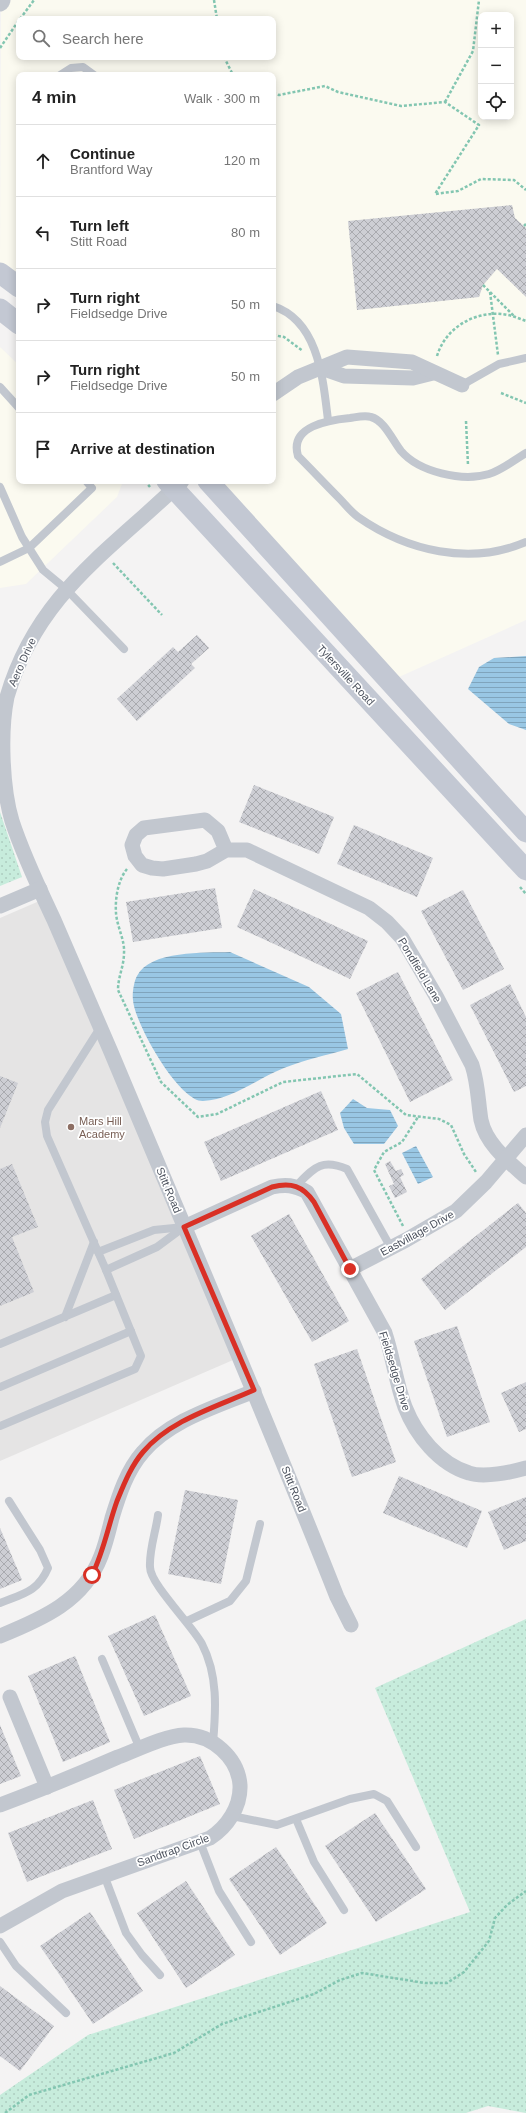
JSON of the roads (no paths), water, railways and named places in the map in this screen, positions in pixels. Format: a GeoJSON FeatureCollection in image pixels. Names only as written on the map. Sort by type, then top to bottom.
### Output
{"type":"FeatureCollection","features":[{"type":"Feature","properties":{"kind":"main road"},"geometry":{"type":"LineString","coordinates":[[0,273],[16,286]]}},
{"type":"Feature","properties":{"kind":"main road"},"geometry":{"type":"LineString","coordinates":[[0,309],[16,322]]}},
{"type":"Feature","properties":{"kind":"main road","name":"Tylersville Road"},"geometry":{"type":"LineString","coordinates":[[174,484],[526,870]]}},
{"type":"Feature","properties":{"kind":"main road"},"geometry":{"type":"LineString","coordinates":[[211,484],[526,832]]}},
{"type":"Feature","properties":{"kind":"street"},"geometry":{"type":"LineString","coordinates":[[276,392],[298,377],[347,357],[412,362],[433,373],[462,385]]}},
{"type":"Feature","properties":{"kind":"street","name":"Aero Drive"},"geometry":{"type":"LineString","coordinates":[[40,889],[19,841],[5,793],[2,740],[3,699],[40,623],[66,589],[174,484]]}},
{"type":"Feature","properties":{"kind":"street"},"geometry":{"type":"LineString","coordinates":[[205,820],[218,831],[226,850],[207,861],[163,869],[142,865],[134,856],[132,845],[136,835],[144,828],[205,820]]}},
{"type":"Feature","properties":{"kind":"street","name":"Pondfield Lane"},"geometry":{"type":"LineString","coordinates":[[226,850],[237,849],[258,853],[299,875],[350,898],[369,908],[387,922],[402,938],[436,996],[472,1065],[481,1120],[485,1131],[497,1149],[526,1177]]}},
{"type":"Feature","properties":{"kind":"street"},"geometry":{"type":"LineString","coordinates":[[0,906],[40,889]]}},
{"type":"Feature","properties":{"kind":"street","name":"Stitt Road"},"geometry":{"type":"LineString","coordinates":[[40,889],[254,1390],[337,1597],[351,1625]]}},
{"type":"Feature","properties":{"kind":"street","name":"Eastvillage Drive"},"geometry":{"type":"LineString","coordinates":[[350,1269],[391,1248],[456,1210],[474,1195],[526,1135]]}},
{"type":"Feature","properties":{"kind":"street"},"geometry":{"type":"LineString","coordinates":[[184,1227],[272,1187],[283,1184],[296,1186]]}},
{"type":"Feature","properties":{"kind":"street","name":"Fieldsedge Drive"},"geometry":{"type":"LineString","coordinates":[[296,1186],[307,1192],[314,1202],[385,1333],[393,1358],[405,1407],[419,1435],[442,1460],[469,1474],[507,1474],[526,1468]]}},
{"type":"Feature","properties":{"kind":"street"},"geometry":{"type":"LineString","coordinates":[[0,1636],[53,1612],[71,1600],[92,1575],[101,1556],[125,1482],[136,1462],[151,1443],[179,1423],[254,1390]]}},
{"type":"Feature","properties":{"kind":"street"},"geometry":{"type":"LineString","coordinates":[[10,1697],[47,1787]]}},
{"type":"Feature","properties":{"kind":"street","name":"Sandtrap Circle"},"geometry":{"type":"LineString","coordinates":[[0,1806],[140,1749],[173,1737],[184,1735],[194,1735],[213,1743],[229,1757],[238,1776],[239,1796],[232,1816],[218,1832],[200,1842],[104,1875],[42,1900],[0,1926]]}},
{"type":"Feature","properties":{"kind":"lane"},"geometry":{"type":"LineString","coordinates":[[65,72],[71,68],[83,67],[90,72]]}},
{"type":"Feature","properties":{"kind":"lane"},"geometry":{"type":"LineString","coordinates":[[276,307],[286,310],[299,324],[313,345],[321,368],[328,420]]}},
{"type":"Feature","properties":{"kind":"lane"},"geometry":{"type":"LineString","coordinates":[[462,385],[499,364],[526,358]]}},
{"type":"Feature","properties":{"kind":"lane"},"geometry":{"type":"LineString","coordinates":[[0,387],[16,405]]}},
{"type":"Feature","properties":{"kind":"lane"},"geometry":{"type":"LineString","coordinates":[[526,453],[505,466],[481,476],[442,473],[419,464],[402,452],[378,419],[370,416],[328,420],[315,425],[298,439],[296,448],[298,456],[357,517],[389,535],[419,548],[454,555],[495,552],[526,542]]}},
{"type":"Feature","properties":{"kind":"lane"},"geometry":{"type":"LineString","coordinates":[[0,562],[29,548],[92,488],[89,484]]}},
{"type":"Feature","properties":{"kind":"lane"},"geometry":{"type":"LineString","coordinates":[[0,487],[29,548],[43,570],[66,589],[124,649]]}},
{"type":"Feature","properties":{"kind":"lane"},"geometry":{"type":"LineString","coordinates":[[0,1426],[135,1369],[141,1356],[106,1270],[47,1136],[45,1122],[48,1110],[100,1028]]}},
{"type":"Feature","properties":{"kind":"lane"},"geometry":{"type":"LineString","coordinates":[[296,1186],[315,1167],[333,1163],[347,1169],[391,1248]]}},
{"type":"Feature","properties":{"kind":"lane"},"geometry":{"type":"LineString","coordinates":[[98,1252],[154,1230],[184,1227]]}},
{"type":"Feature","properties":{"kind":"lane"},"geometry":{"type":"LineString","coordinates":[[106,1270],[157,1247],[184,1227]]}},
{"type":"Feature","properties":{"kind":"lane"},"geometry":{"type":"LineString","coordinates":[[65,1317],[94,1242]]}},
{"type":"Feature","properties":{"kind":"lane"},"geometry":{"type":"LineString","coordinates":[[0,1344],[116,1295]]}},
{"type":"Feature","properties":{"kind":"lane"},"geometry":{"type":"LineString","coordinates":[[0,1387],[131,1331]]}},
{"type":"Feature","properties":{"kind":"lane"},"geometry":{"type":"LineString","coordinates":[[0,1603],[28,1591],[42,1582],[48,1568],[40,1550],[9,1501]]}},
{"type":"Feature","properties":{"kind":"lane"},"geometry":{"type":"LineString","coordinates":[[158,1515],[150,1567],[158,1588],[187,1621],[203,1645],[215,1684],[213,1743]]}},
{"type":"Feature","properties":{"kind":"lane"},"geometry":{"type":"LineString","coordinates":[[187,1621],[230,1601],[246,1581],[260,1524]]}},
{"type":"Feature","properties":{"kind":"lane"},"geometry":{"type":"LineString","coordinates":[[102,1659],[140,1749]]}},
{"type":"Feature","properties":{"kind":"lane"},"geometry":{"type":"LineString","coordinates":[[232,1816],[277,1825],[350,1799],[374,1794],[387,1801],[416,1847]]}},
{"type":"Feature","properties":{"kind":"lane"},"geometry":{"type":"LineString","coordinates":[[296,1819],[314,1862],[344,1910]]}},
{"type":"Feature","properties":{"kind":"lane"},"geometry":{"type":"LineString","coordinates":[[200,1842],[219,1891],[251,1942]]}},
{"type":"Feature","properties":{"kind":"lane"},"geometry":{"type":"LineString","coordinates":[[104,1875],[126,1933],[142,1955],[160,1975]]}},
{"type":"Feature","properties":{"kind":"lane"},"geometry":{"type":"LineString","coordinates":[[0,1942],[16,1966],[66,2013]]}},
{"type":"Feature","properties":{"kind":"water"},"geometry":{"type":"Polygon","coordinates":[[[526,656],[526,730],[509,724],[468,689],[479,667],[494,658],[526,656]]]}},
{"type":"Feature","properties":{"kind":"water"},"geometry":{"type":"Polygon","coordinates":[[[230,952],[309,987],[341,1014],[348,1049],[284,1068],[235,1093],[214,1100],[203,1101],[193,1098],[182,1089],[159,1059],[141,1025],[135,1011],[133,997],[134,984],[137,976],[144,968],[154,961],[166,957],[193,953],[230,952]]]}},
{"type":"Feature","properties":{"kind":"water"},"geometry":{"type":"Polygon","coordinates":[[[353,1099],[367,1108],[390,1110],[398,1126],[384,1144],[354,1144],[344,1128],[340,1113],[353,1099]]]}},
{"type":"Feature","properties":{"kind":"water"},"geometry":{"type":"Polygon","coordinates":[[[416,1146],[433,1177],[418,1184],[402,1153],[416,1146]]]}},
{"type":"Feature","properties":{"kind":"place","name":"Mars Hill Academy"},"geometry":{"type":"Point","coordinates":[71,1127]}}]}
